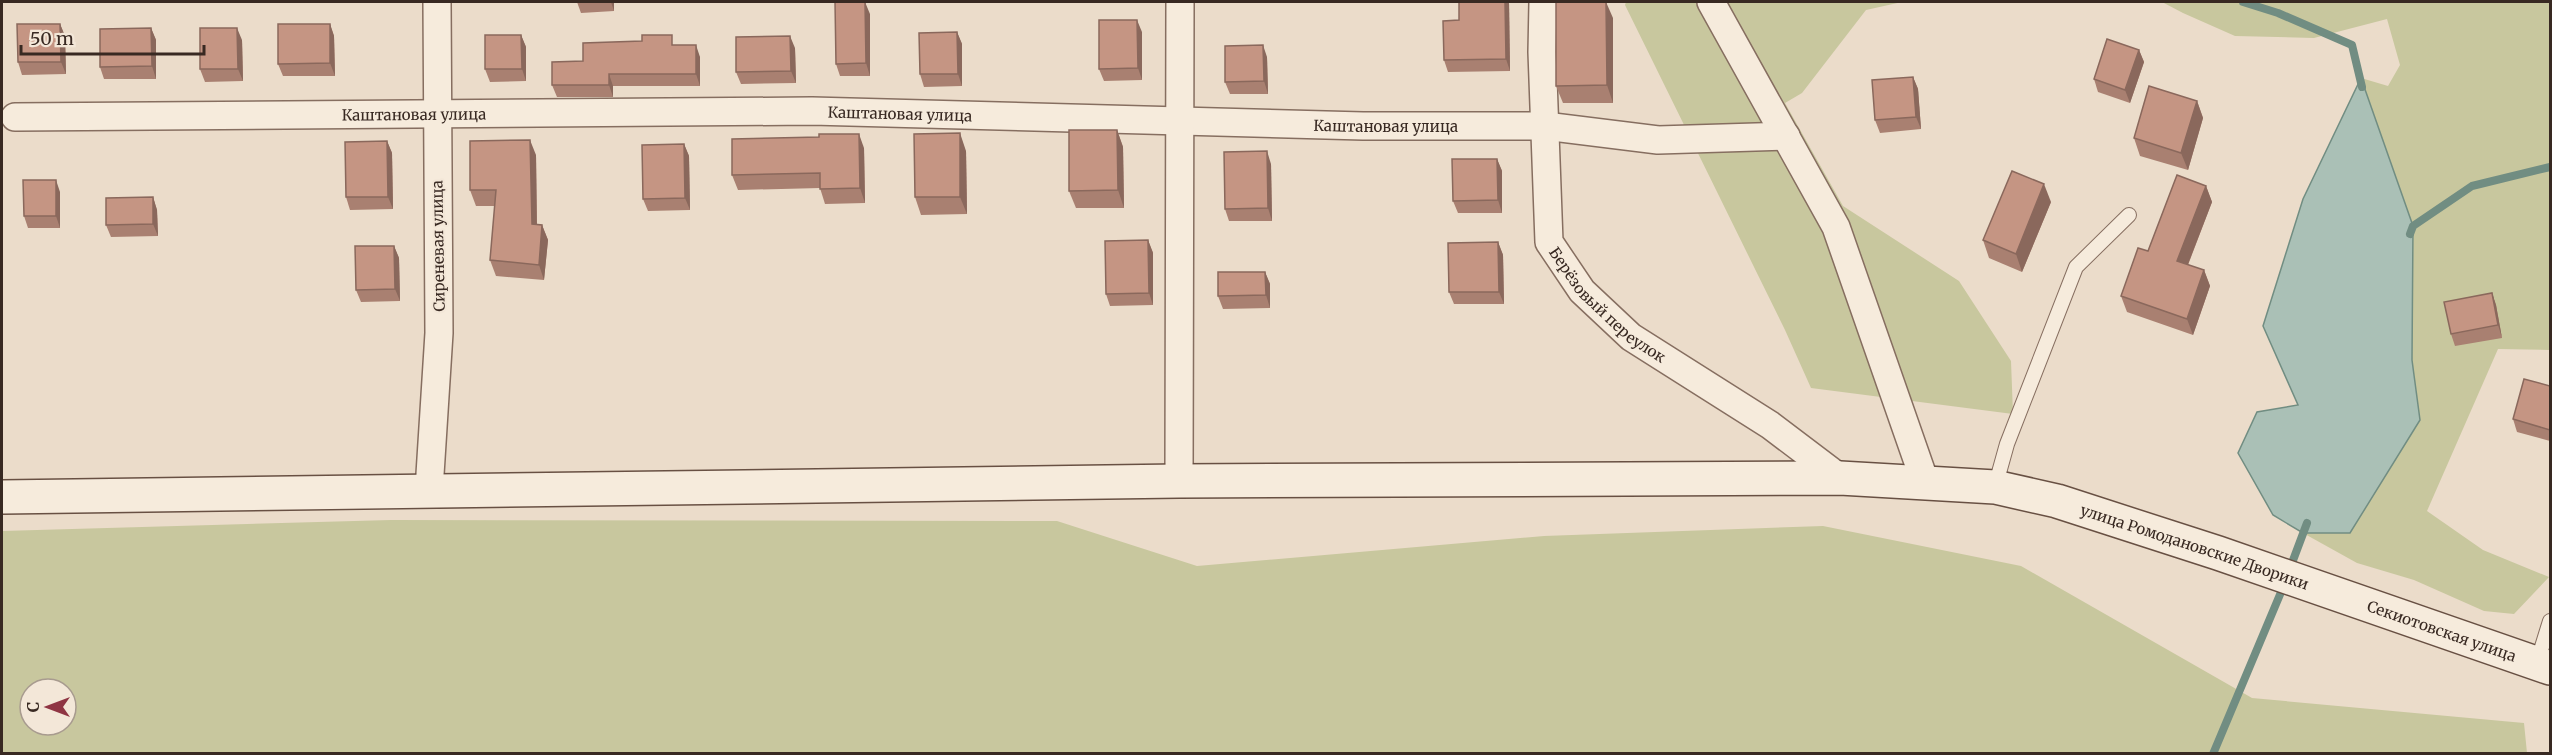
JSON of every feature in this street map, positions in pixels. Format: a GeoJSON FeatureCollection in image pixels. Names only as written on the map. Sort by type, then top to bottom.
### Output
{"type":"FeatureCollection","features":[{"type":"Feature","properties":{"kind":"main road","name":"улица Ромодановские Дворики"},"geometry":{"type":"LineString","coordinates":[[2,497],[1179,481],[1840,478],[1995,487],[2057,501],[2333,593]]}},
{"type":"Feature","properties":{"kind":"main road","name":"Секиотовская улица"},"geometry":{"type":"LineString","coordinates":[[2333,593],[2544,666]]}},
{"type":"Feature","properties":{"kind":"street","name":"Сиреневая улица"},"geometry":{"type":"LineString","coordinates":[[429,490],[439,333],[437,2]]}},
{"type":"Feature","properties":{"kind":"street"},"geometry":{"type":"LineString","coordinates":[[1179,481],[1180,2]]}},
{"type":"Feature","properties":{"kind":"street","name":"Берёзовый переулок"},"geometry":{"type":"LineString","coordinates":[[1544,2],[1542,52],[1549,242],[1582,291],[1631,337],[1770,425],[1840,478]]}},
{"type":"Feature","properties":{"kind":"street"},"geometry":{"type":"LineString","coordinates":[[1712,2],[1836,227],[1925,482]]}},
{"type":"Feature","properties":{"kind":"street","name":"Каштановая улица"},"geometry":{"type":"LineString","coordinates":[[15,117],[812,111],[1180,119],[1363,126],[1545,126],[1659,140],[1786,136]]}},
{"type":"Feature","properties":{"kind":"lane"},"geometry":{"type":"LineString","coordinates":[[1995,487],[2007,444],[2076,267],[2128,214]]}},
{"type":"Feature","properties":{"kind":"lane"},"geometry":{"type":"LineString","coordinates":[[2544,666],[2550,621]]}},
{"type":"Feature","properties":{"kind":"green space"},"geometry":{"type":"Polygon","coordinates":[[[1626,2],[1902,2],[1866,10],[1802,93],[1785,103],[1843,206],[1959,281],[2011,361],[2013,414],[1811,388],[1785,330],[1625,5],[1626,2]]]}},
{"type":"Feature","properties":{"kind":"green space"},"geometry":{"type":"Polygon","coordinates":[[[2162,2],[2550,2],[2550,350],[2498,349],[2427,511],[2483,550],[2549,577],[2514,614],[2484,611],[2414,580],[2357,563],[2303,533],[2350,533],[2420,420],[2412,360],[2413,226],[2361,78],[2388,86],[2400,65],[2387,19],[2314,38],[2235,36],[2162,2]]]}},
{"type":"Feature","properties":{"kind":"green space"},"geometry":{"type":"Polygon","coordinates":[[[391,520],[1057,521],[1197,566],[1544,536],[1823,526],[2021,566],[2252,698],[2524,723],[2527,753],[2,753],[2,531],[391,520]]]}},
{"type":"Feature","properties":{"kind":"shaded area"},"geometry":{"type":"Polygon","coordinates":[[[2361,78],[2413,226],[2412,360],[2420,420],[2350,533],[2303,533],[2273,515],[2238,453],[2257,412],[2298,405],[2263,326],[2303,199],[2361,78]]]}},
{"type":"Feature","properties":{"kind":"building"},"geometry":{"type":"Polygon","coordinates":[[[835,2],[865,2],[866,63],[836,64],[835,2]]]}},
{"type":"Feature","properties":{"kind":"building"},"geometry":{"type":"Polygon","coordinates":[[[1459,2],[1505,2],[1506,59],[1444,60],[1443,21],[1459,20],[1459,2]]]}},
{"type":"Feature","properties":{"kind":"building"},"geometry":{"type":"Polygon","coordinates":[[[1556,2],[1606,2],[1607,85],[1556,86],[1556,2]]]}},
{"type":"Feature","properties":{"kind":"building"},"geometry":{"type":"Polygon","coordinates":[[[1099,20],[1137,20],[1138,68],[1099,69],[1099,20]]]}},
{"type":"Feature","properties":{"kind":"building"},"geometry":{"type":"Polygon","coordinates":[[[17,24],[60,24],[61,62],[18,62],[17,24]]]}},
{"type":"Feature","properties":{"kind":"building"},"geometry":{"type":"Polygon","coordinates":[[[278,24],[330,24],[330,63],[278,64],[278,24]]]}},
{"type":"Feature","properties":{"kind":"building"},"geometry":{"type":"Polygon","coordinates":[[[151,28],[152,66],[100,67],[100,29],[151,28]]]}},
{"type":"Feature","properties":{"kind":"building"},"geometry":{"type":"Polygon","coordinates":[[[200,28],[237,28],[238,69],[200,69],[200,28]]]}},
{"type":"Feature","properties":{"kind":"building"},"geometry":{"type":"Polygon","coordinates":[[[957,32],[958,74],[920,74],[919,33],[957,32]]]}},
{"type":"Feature","properties":{"kind":"building"},"geometry":{"type":"Polygon","coordinates":[[[485,35],[521,35],[522,69],[485,69],[485,35]]]}},
{"type":"Feature","properties":{"kind":"building"},"geometry":{"type":"Polygon","coordinates":[[[642,35],[672,35],[672,45],[696,45],[696,74],[609,74],[609,85],[552,85],[552,62],[583,61],[583,43],[642,41],[642,35]]]}},
{"type":"Feature","properties":{"kind":"building"},"geometry":{"type":"Polygon","coordinates":[[[790,36],[791,71],[736,72],[736,37],[790,36]]]}},
{"type":"Feature","properties":{"kind":"building"},"geometry":{"type":"Polygon","coordinates":[[[2107,39],[2139,50],[2125,90],[2094,79],[2107,39]]]}},
{"type":"Feature","properties":{"kind":"building"},"geometry":{"type":"Polygon","coordinates":[[[1263,45],[1264,81],[1225,82],[1225,46],[1263,45]]]}},
{"type":"Feature","properties":{"kind":"building"},"geometry":{"type":"Polygon","coordinates":[[[1913,77],[1916,117],[1875,120],[1872,80],[1913,77]]]}},
{"type":"Feature","properties":{"kind":"building"},"geometry":{"type":"Polygon","coordinates":[[[2149,86],[2197,101],[2181,153],[2134,138],[2149,86]]]}},
{"type":"Feature","properties":{"kind":"building"},"geometry":{"type":"Polygon","coordinates":[[[1069,130],[1117,130],[1118,190],[1069,191],[1069,130]]]}},
{"type":"Feature","properties":{"kind":"building"},"geometry":{"type":"Polygon","coordinates":[[[960,133],[960,197],[915,197],[914,134],[960,133]]]}},
{"type":"Feature","properties":{"kind":"building"},"geometry":{"type":"Polygon","coordinates":[[[819,134],[859,134],[860,188],[820,189],[820,173],[732,175],[732,139],[819,137],[819,134]]]}},
{"type":"Feature","properties":{"kind":"building"},"geometry":{"type":"Polygon","coordinates":[[[530,140],[532,224],[542,225],[539,265],[490,260],[496,190],[470,190],[470,141],[530,140]]]}},
{"type":"Feature","properties":{"kind":"building"},"geometry":{"type":"Polygon","coordinates":[[[387,141],[388,197],[346,197],[345,142],[387,141]]]}},
{"type":"Feature","properties":{"kind":"building"},"geometry":{"type":"Polygon","coordinates":[[[684,144],[685,198],[643,199],[642,145],[684,144]]]}},
{"type":"Feature","properties":{"kind":"building"},"geometry":{"type":"Polygon","coordinates":[[[1267,151],[1268,208],[1225,209],[1224,152],[1267,151]]]}},
{"type":"Feature","properties":{"kind":"building"},"geometry":{"type":"Polygon","coordinates":[[[1452,159],[1497,159],[1498,200],[1453,201],[1452,159]]]}},
{"type":"Feature","properties":{"kind":"building"},"geometry":{"type":"Polygon","coordinates":[[[2012,171],[2044,184],[2016,254],[1983,240],[2012,171]]]}},
{"type":"Feature","properties":{"kind":"building"},"geometry":{"type":"Polygon","coordinates":[[[2177,175],[2206,186],[2177,261],[2204,270],[2187,319],[2121,296],[2138,248],[2148,251],[2177,175]]]}},
{"type":"Feature","properties":{"kind":"building"},"geometry":{"type":"Polygon","coordinates":[[[23,180],[56,180],[56,216],[24,216],[23,180]]]}},
{"type":"Feature","properties":{"kind":"building"},"geometry":{"type":"Polygon","coordinates":[[[153,197],[153,224],[106,225],[106,198],[153,197]]]}},
{"type":"Feature","properties":{"kind":"building"},"geometry":{"type":"Polygon","coordinates":[[[1148,240],[1149,293],[1106,294],[1105,241],[1148,240]]]}},
{"type":"Feature","properties":{"kind":"building"},"geometry":{"type":"Polygon","coordinates":[[[1498,242],[1499,292],[1449,292],[1448,243],[1498,242]]]}},
{"type":"Feature","properties":{"kind":"building"},"geometry":{"type":"Polygon","coordinates":[[[355,246],[394,246],[395,289],[356,290],[355,246]]]}},
{"type":"Feature","properties":{"kind":"building"},"geometry":{"type":"Polygon","coordinates":[[[1218,272],[1265,272],[1266,295],[1218,296],[1218,272]]]}},
{"type":"Feature","properties":{"kind":"building"},"geometry":{"type":"Polygon","coordinates":[[[2492,293],[2498,325],[2451,334],[2444,302],[2492,293]]]}},
{"type":"Feature","properties":{"kind":"building"},"geometry":{"type":"Polygon","coordinates":[[[2524,379],[2550,386],[2550,430],[2513,419],[2524,379]]]}},
{"type":"Feature","properties":{"kind":"waterway"},"geometry":{"type":"LineString","coordinates":[[2243,2],[2278,13],[2352,45],[2362,87]]}},
{"type":"Feature","properties":{"kind":"waterway"},"geometry":{"type":"LineString","coordinates":[[2410,234],[2413,226],[2472,186],[2550,167]]}},
{"type":"Feature","properties":{"kind":"waterway"},"geometry":{"type":"LineString","coordinates":[[2289,571],[2307,523]]}},
{"type":"Feature","properties":{"kind":"waterway"},"geometry":{"type":"LineString","coordinates":[[2213,754],[2284,585]]}}]}
